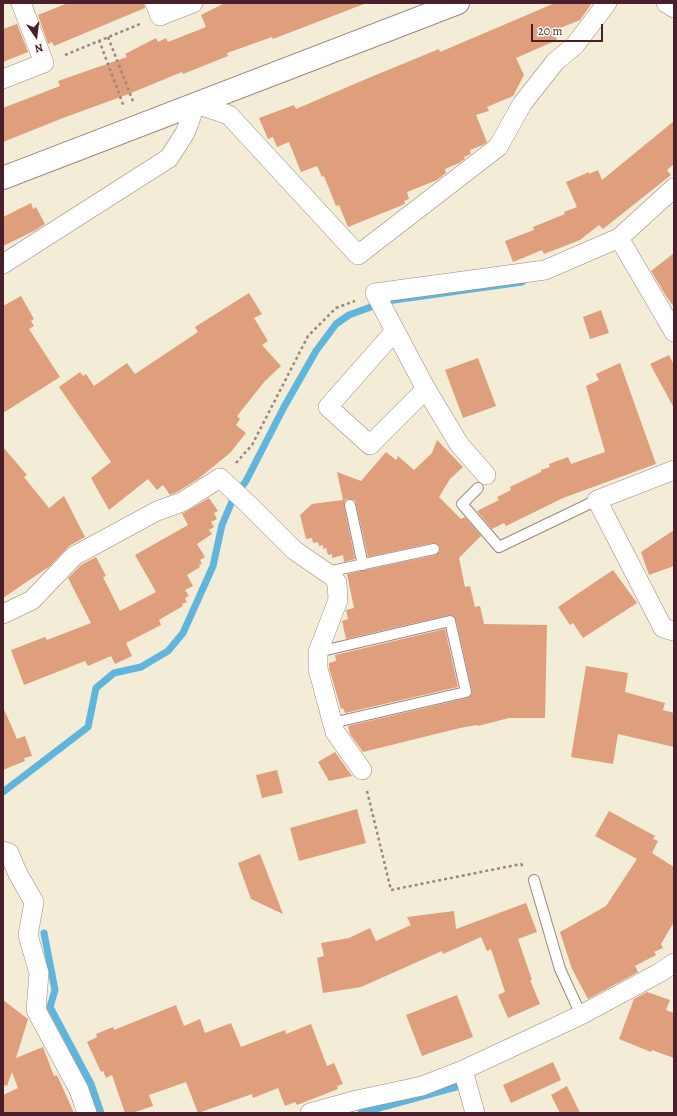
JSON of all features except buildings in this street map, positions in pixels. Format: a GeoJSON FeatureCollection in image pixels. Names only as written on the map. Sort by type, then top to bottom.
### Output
{"type":"FeatureCollection","features":[{"type":"Feature","properties":{"kind":"street"},"geometry":{"type":"LineString","coordinates":[[3,79],[44,63],[21,3]]}},
{"type":"Feature","properties":{"kind":"street"},"geometry":{"type":"LineString","coordinates":[[158,9],[193,3]]}},
{"type":"Feature","properties":{"kind":"street"},"geometry":{"type":"LineString","coordinates":[[3,178],[458,3]]}},
{"type":"Feature","properties":{"kind":"street"},"geometry":{"type":"LineString","coordinates":[[196,104],[229,115],[358,255],[498,147],[522,104],[554,62],[575,45],[607,3]]}},
{"type":"Feature","properties":{"kind":"street"},"geometry":{"type":"LineString","coordinates":[[666,3],[674,8]]}},
{"type":"Feature","properties":{"kind":"street"},"geometry":{"type":"LineString","coordinates":[[3,264],[169,158],[185,133],[196,104]]}},
{"type":"Feature","properties":{"kind":"street"},"geometry":{"type":"LineString","coordinates":[[482,481],[426,389],[375,293],[544,270],[619,238],[674,188]]}},
{"type":"Feature","properties":{"kind":"street"},"geometry":{"type":"LineString","coordinates":[[619,238],[674,332]]}},
{"type":"Feature","properties":{"kind":"street"},"geometry":{"type":"LineString","coordinates":[[395,331],[328,407],[370,445],[426,389]]}},
{"type":"Feature","properties":{"kind":"street"},"geometry":{"type":"LineString","coordinates":[[674,470],[597,500],[663,628],[674,631]]}},
{"type":"Feature","properties":{"kind":"street"},"geometry":{"type":"LineString","coordinates":[[3,614],[32,600],[74,556],[157,511],[182,502],[220,478],[250,505],[294,550],[333,577],[337,583],[338,600],[318,652],[318,669],[335,732],[362,770]]}},
{"type":"Feature","properties":{"kind":"street"},"geometry":{"type":"LineString","coordinates":[[3,850],[9,853],[18,874],[34,902],[28,934],[39,973],[36,1010],[79,1090],[87,1113]]}},
{"type":"Feature","properties":{"kind":"street"},"geometry":{"type":"LineString","coordinates":[[310,1113],[357,1100],[422,1086],[464,1070],[669,973]]}},
{"type":"Feature","properties":{"kind":"street"},"geometry":{"type":"LineString","coordinates":[[464,1070],[475,1113]]}},
{"type":"Feature","properties":{"kind":"lane"},"geometry":{"type":"LineString","coordinates":[[482,481],[462,504],[499,547],[597,500]]}},
{"type":"Feature","properties":{"kind":"lane"},"geometry":{"type":"LineString","coordinates":[[350,505],[363,565]]}},
{"type":"Feature","properties":{"kind":"lane"},"geometry":{"type":"LineString","coordinates":[[326,572],[434,550]]}},
{"type":"Feature","properties":{"kind":"lane"},"geometry":{"type":"LineString","coordinates":[[318,652],[450,621],[466,692],[332,723]]}},
{"type":"Feature","properties":{"kind":"lane"},"geometry":{"type":"LineString","coordinates":[[534,880],[560,969],[581,1015]]}},
{"type":"Feature","properties":{"kind":"path"},"geometry":{"type":"LineString","coordinates":[[44,63],[108,37],[158,9]]}},
{"type":"Feature","properties":{"kind":"path"},"geometry":{"type":"LineString","coordinates":[[108,37],[135,106]]}},
{"type":"Feature","properties":{"kind":"path"},"geometry":{"type":"LineString","coordinates":[[99,40],[125,110]]}},
{"type":"Feature","properties":{"kind":"path"},"geometry":{"type":"LineString","coordinates":[[220,478],[227,474],[252,445],[308,336],[336,308],[375,293]]}},
{"type":"Feature","properties":{"kind":"path"},"geometry":{"type":"LineString","coordinates":[[362,770],[391,890],[521,864],[534,880]]}},
{"type":"Feature","properties":{"kind":"waterway"},"geometry":{"type":"LineString","coordinates":[[3,792],[88,727],[96,688],[114,673],[141,667],[168,651],[183,633],[213,566],[222,525],[233,499],[246,481],[284,407],[316,351],[336,324],[349,315],[387,301],[522,282]]}},
{"type":"Feature","properties":{"kind":"waterway"},"geometry":{"type":"LineString","coordinates":[[44,933],[55,990],[50,1007],[91,1084],[101,1113]]}},
{"type":"Feature","properties":{"kind":"waterway"},"geometry":{"type":"LineString","coordinates":[[361,1113],[456,1087]]}}]}
